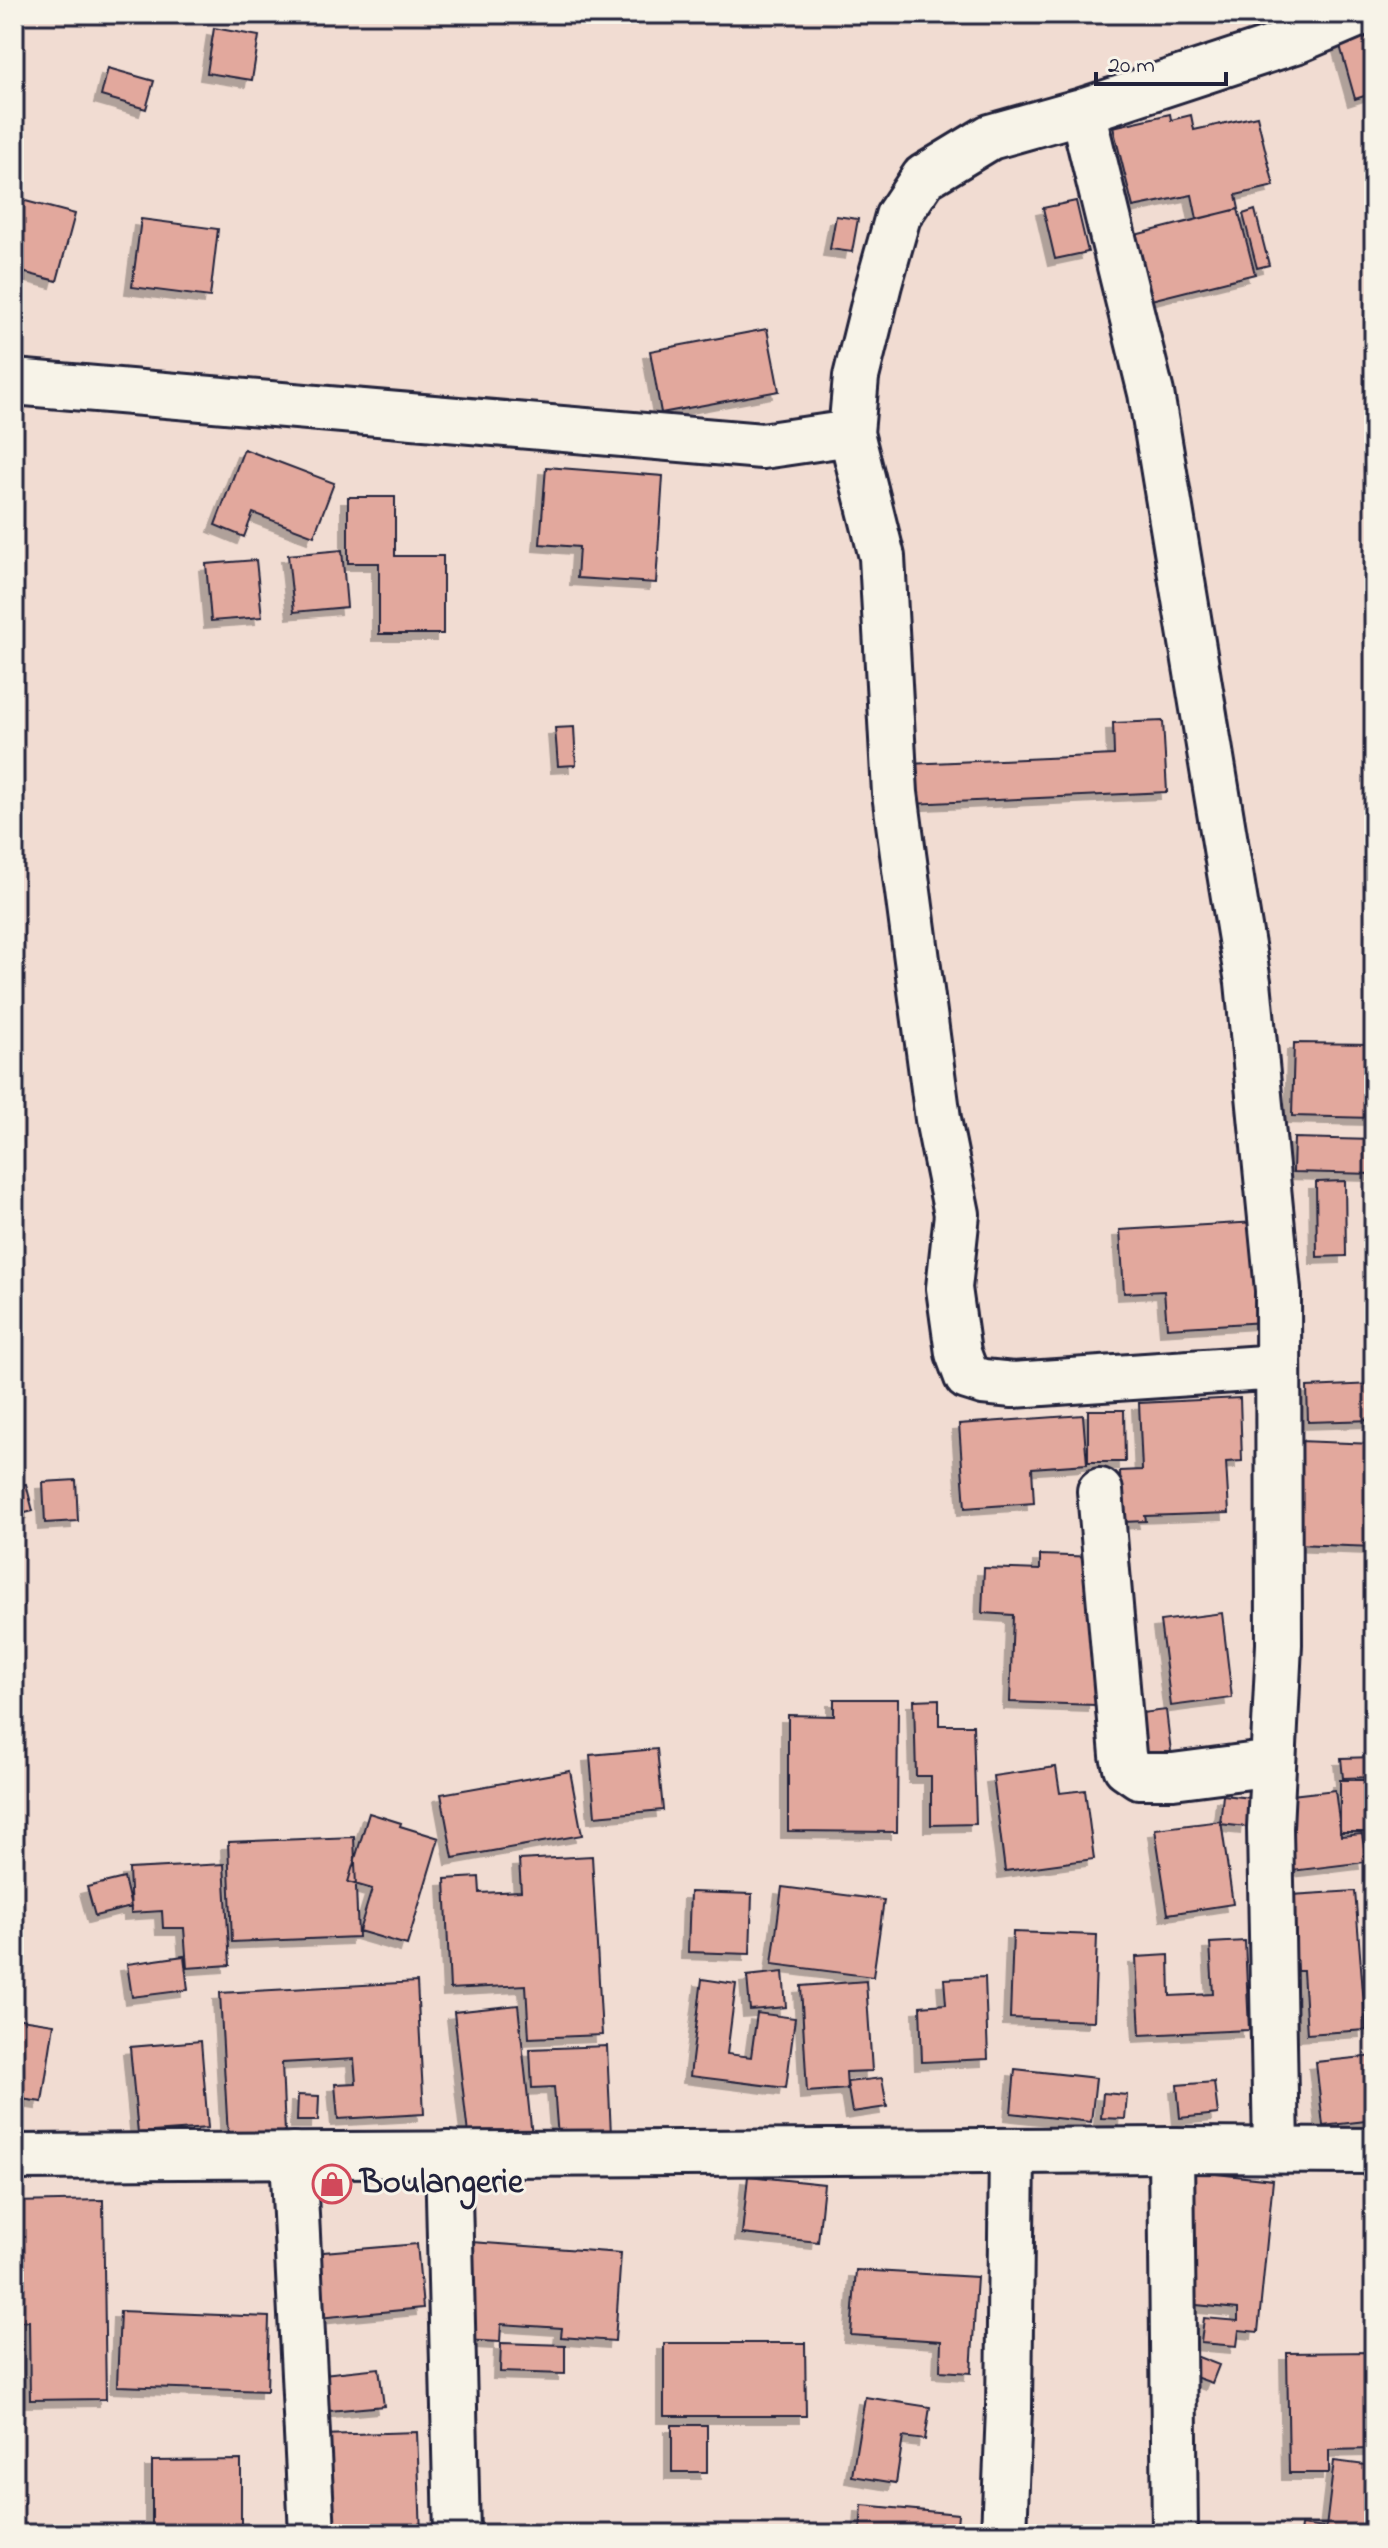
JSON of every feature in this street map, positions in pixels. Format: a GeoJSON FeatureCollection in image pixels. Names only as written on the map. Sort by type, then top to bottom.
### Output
{"type":"FeatureCollection","features":[{"type":"Feature","properties":{"kind":"street"},"geometry":{"type":"LineString","coordinates":[[1278,1367],[1013,1385],[967,1377],[958,1353],[949,1288],[957,1214],[938,1119],[895,793],[882,557],[851,433],[856,377],[882,270],[898,216],[924,177],[990,137],[1082,111],[1298,40],[1359,14]]}},
{"type":"Feature","properties":{"kind":"street"},"geometry":{"type":"LineString","coordinates":[[1082,111],[1151,393],[1248,982],[1278,1290],[1279,1644],[1270,1828],[1276,2150]]}},
{"type":"Feature","properties":{"kind":"street"},"geometry":{"type":"LineString","coordinates":[[14,382],[762,446],[851,433]]}},
{"type":"Feature","properties":{"kind":"street"},"geometry":{"type":"LineString","coordinates":[[1100,1491],[1126,1767],[1139,1776],[1173,1776],[1273,1763]]}},
{"type":"Feature","properties":{"kind":"street"},"geometry":{"type":"LineString","coordinates":[[1171,2150],[1175,2534]]}},
{"type":"Feature","properties":{"kind":"street"},"geometry":{"type":"LineString","coordinates":[[1004,2534],[1012,2151]]}},
{"type":"Feature","properties":{"kind":"street"},"geometry":{"type":"LineString","coordinates":[[14,2157],[1374,2151]]}},
{"type":"Feature","properties":{"kind":"street"},"geometry":{"type":"LineString","coordinates":[[448,2154],[457,2534]]}},
{"type":"Feature","properties":{"kind":"street"},"geometry":{"type":"LineString","coordinates":[[293,2155],[312,2534]]}},
{"type":"Feature","properties":{"kind":"building"},"geometry":{"type":"Polygon","coordinates":[[[1374,25],[1374,93],[1355,99],[1337,35],[1374,25]]]}},
{"type":"Feature","properties":{"kind":"building"},"geometry":{"type":"Polygon","coordinates":[[[214,28],[259,36],[252,80],[207,73],[214,28]]]}},
{"type":"Feature","properties":{"kind":"building"},"geometry":{"type":"Polygon","coordinates":[[[108,68],[154,81],[146,109],[101,96],[108,68]]]}},
{"type":"Feature","properties":{"kind":"building"},"geometry":{"type":"Polygon","coordinates":[[[1170,114],[1171,120],[1191,115],[1194,130],[1257,116],[1274,186],[1236,195],[1239,209],[1197,219],[1192,195],[1133,207],[1113,127],[1170,114]]]}},
{"type":"Feature","properties":{"kind":"building"},"geometry":{"type":"Polygon","coordinates":[[[14,198],[75,214],[57,281],[14,270],[14,198]]]}},
{"type":"Feature","properties":{"kind":"building"},"geometry":{"type":"Polygon","coordinates":[[[1076,201],[1088,252],[1055,259],[1043,208],[1076,201]]]}},
{"type":"Feature","properties":{"kind":"building"},"geometry":{"type":"Polygon","coordinates":[[[1238,209],[1255,274],[1139,303],[1123,238],[1238,209]]]}},
{"type":"Feature","properties":{"kind":"building"},"geometry":{"type":"Polygon","coordinates":[[[1255,210],[1269,265],[1257,268],[1243,214],[1255,210]]]}},
{"type":"Feature","properties":{"kind":"building"},"geometry":{"type":"Polygon","coordinates":[[[836,216],[858,219],[852,252],[830,249],[836,216]]]}},
{"type":"Feature","properties":{"kind":"building"},"geometry":{"type":"Polygon","coordinates":[[[141,219],[218,229],[210,297],[132,287],[141,219]]]}},
{"type":"Feature","properties":{"kind":"building"},"geometry":{"type":"Polygon","coordinates":[[[767,329],[779,391],[661,413],[650,351],[767,329]]]}},
{"type":"Feature","properties":{"kind":"building"},"geometry":{"type":"Polygon","coordinates":[[[244,449],[334,483],[314,536],[253,513],[244,537],[215,525],[244,449]]]}},
{"type":"Feature","properties":{"kind":"building"},"geometry":{"type":"Polygon","coordinates":[[[546,467],[663,476],[656,583],[577,578],[579,547],[540,544],[546,467]]]}},
{"type":"Feature","properties":{"kind":"building"},"geometry":{"type":"Polygon","coordinates":[[[348,497],[395,497],[395,556],[443,556],[443,634],[379,634],[379,563],[348,563],[348,497]]]}},
{"type":"Feature","properties":{"kind":"building"},"geometry":{"type":"Polygon","coordinates":[[[342,550],[347,607],[294,612],[288,555],[342,550]]]}},
{"type":"Feature","properties":{"kind":"building"},"geometry":{"type":"Polygon","coordinates":[[[256,560],[262,617],[211,621],[206,564],[256,560]]]}},
{"type":"Feature","properties":{"kind":"building"},"geometry":{"type":"Polygon","coordinates":[[[1163,721],[1167,792],[911,804],[908,764],[1114,755],[1113,723],[1163,721]]]}},
{"type":"Feature","properties":{"kind":"building"},"geometry":{"type":"Polygon","coordinates":[[[574,727],[576,765],[558,766],[555,728],[574,727]]]}},
{"type":"Feature","properties":{"kind":"building"},"geometry":{"type":"Polygon","coordinates":[[[1294,1043],[1374,1044],[1374,1118],[1292,1116],[1294,1043]]]}},
{"type":"Feature","properties":{"kind":"building"},"geometry":{"type":"Polygon","coordinates":[[[1294,1138],[1374,1140],[1374,1174],[1293,1172],[1294,1138]]]}},
{"type":"Feature","properties":{"kind":"building"},"geometry":{"type":"Polygon","coordinates":[[[1345,1181],[1346,1256],[1317,1257],[1316,1182],[1345,1181]]]}},
{"type":"Feature","properties":{"kind":"building"},"geometry":{"type":"Polygon","coordinates":[[[1257,1222],[1264,1322],[1167,1328],[1164,1291],[1124,1293],[1120,1230],[1257,1222]]]}},
{"type":"Feature","properties":{"kind":"building"},"geometry":{"type":"Polygon","coordinates":[[[1374,1384],[1374,1420],[1308,1422],[1307,1387],[1374,1384]]]}},
{"type":"Feature","properties":{"kind":"building"},"geometry":{"type":"Polygon","coordinates":[[[1240,1398],[1242,1461],[1226,1462],[1229,1513],[1145,1516],[1146,1521],[1122,1522],[1120,1471],[1142,1470],[1139,1403],[1240,1398]]]}},
{"type":"Feature","properties":{"kind":"building"},"geometry":{"type":"Polygon","coordinates":[[[1088,1410],[1124,1410],[1125,1462],[1088,1462],[1088,1410]]]}},
{"type":"Feature","properties":{"kind":"building"},"geometry":{"type":"Polygon","coordinates":[[[1083,1415],[1087,1464],[1032,1468],[1034,1503],[965,1508],[959,1424],[1083,1415]]]}},
{"type":"Feature","properties":{"kind":"building"},"geometry":{"type":"Polygon","coordinates":[[[1298,1441],[1374,1444],[1374,1547],[1295,1544],[1298,1441]]]}},
{"type":"Feature","properties":{"kind":"building"},"geometry":{"type":"Polygon","coordinates":[[[76,1480],[78,1521],[45,1523],[43,1482],[76,1480]]]}},
{"type":"Feature","properties":{"kind":"building"},"geometry":{"type":"Polygon","coordinates":[[[26,1484],[33,1511],[14,1516],[14,1486],[26,1484]]]}},
{"type":"Feature","properties":{"kind":"building"},"geometry":{"type":"Polygon","coordinates":[[[1040,1555],[1099,1557],[1095,1705],[1010,1702],[1013,1615],[982,1613],[984,1568],[1040,1570],[1040,1555]]]}},
{"type":"Feature","properties":{"kind":"building"},"geometry":{"type":"Polygon","coordinates":[[[16,1596],[22,1713],[14,1713],[16,1596]]]}},
{"type":"Feature","properties":{"kind":"building"},"geometry":{"type":"Polygon","coordinates":[[[1222,1613],[1232,1698],[1171,1706],[1160,1621],[1222,1613]]]}},
{"type":"Feature","properties":{"kind":"building"},"geometry":{"type":"Polygon","coordinates":[[[834,1699],[898,1699],[897,1832],[788,1831],[788,1715],[834,1716],[834,1699]]]}},
{"type":"Feature","properties":{"kind":"building"},"geometry":{"type":"Polygon","coordinates":[[[939,1699],[939,1725],[973,1725],[976,1824],[931,1825],[931,1776],[916,1776],[914,1700],[939,1699]]]}},
{"type":"Feature","properties":{"kind":"building"},"geometry":{"type":"Polygon","coordinates":[[[1166,1710],[1172,1760],[1139,1764],[1133,1714],[1166,1710]]]}},
{"type":"Feature","properties":{"kind":"building"},"geometry":{"type":"Polygon","coordinates":[[[657,1749],[663,1810],[595,1816],[590,1755],[657,1749]]]}},
{"type":"Feature","properties":{"kind":"building"},"geometry":{"type":"Polygon","coordinates":[[[1374,1757],[1374,1777],[1343,1778],[1341,1758],[1374,1757]]]}},
{"type":"Feature","properties":{"kind":"building"},"geometry":{"type":"Polygon","coordinates":[[[1056,1767],[1060,1793],[1085,1790],[1094,1859],[1005,1871],[993,1776],[1056,1767]]]}},
{"type":"Feature","properties":{"kind":"building"},"geometry":{"type":"Polygon","coordinates":[[[570,1771],[582,1835],[453,1858],[441,1794],[570,1771]]]}},
{"type":"Feature","properties":{"kind":"building"},"geometry":{"type":"Polygon","coordinates":[[[1340,1780],[1374,1780],[1374,1852],[1367,1852],[1368,1832],[1340,1832],[1340,1780]]]}},
{"type":"Feature","properties":{"kind":"building"},"geometry":{"type":"Polygon","coordinates":[[[1335,1790],[1341,1836],[1362,1834],[1366,1862],[1292,1871],[1283,1796],[1335,1790]]]}},
{"type":"Feature","properties":{"kind":"building"},"geometry":{"type":"Polygon","coordinates":[[[1223,1795],[1250,1798],[1247,1827],[1220,1824],[1223,1795]]]}},
{"type":"Feature","properties":{"kind":"building"},"geometry":{"type":"Polygon","coordinates":[[[369,1813],[439,1838],[407,1945],[359,1931],[372,1889],[348,1882],[369,1813]]]}},
{"type":"Feature","properties":{"kind":"building"},"geometry":{"type":"Polygon","coordinates":[[[1221,1821],[1233,1904],[1168,1914],[1155,1829],[1221,1821]]]}},
{"type":"Feature","properties":{"kind":"building"},"geometry":{"type":"Polygon","coordinates":[[[354,1837],[358,1937],[232,1942],[228,1842],[354,1837]]]}},
{"type":"Feature","properties":{"kind":"building"},"geometry":{"type":"Polygon","coordinates":[[[592,1856],[602,2035],[529,2038],[526,1985],[450,1989],[445,1879],[479,1877],[480,1893],[521,1891],[519,1860],[592,1856]]]}},
{"type":"Feature","properties":{"kind":"building"},"geometry":{"type":"Polygon","coordinates":[[[224,1864],[230,1965],[187,1968],[184,1928],[163,1928],[162,1911],[131,1913],[129,1869],[224,1864]]]}},
{"type":"Feature","properties":{"kind":"building"},"geometry":{"type":"Polygon","coordinates":[[[124,1878],[131,1907],[95,1916],[87,1887],[124,1878]]]}},
{"type":"Feature","properties":{"kind":"building"},"geometry":{"type":"Polygon","coordinates":[[[782,1887],[884,1900],[873,1977],[772,1964],[782,1887]]]}},
{"type":"Feature","properties":{"kind":"building"},"geometry":{"type":"Polygon","coordinates":[[[1355,1891],[1366,2030],[1307,2034],[1303,1971],[1297,1971],[1291,1895],[1355,1891]]]}},
{"type":"Feature","properties":{"kind":"building"},"geometry":{"type":"Polygon","coordinates":[[[690,1892],[752,1894],[750,1954],[688,1952],[690,1892]]]}},
{"type":"Feature","properties":{"kind":"building"},"geometry":{"type":"Polygon","coordinates":[[[1013,1932],[1097,1935],[1094,2021],[1010,2018],[1013,1932]]]}},
{"type":"Feature","properties":{"kind":"building"},"geometry":{"type":"Polygon","coordinates":[[[1245,1941],[1249,2030],[1140,2035],[1136,1957],[1169,1955],[1170,1996],[1213,1994],[1210,1943],[1245,1941]]]}},
{"type":"Feature","properties":{"kind":"building"},"geometry":{"type":"Polygon","coordinates":[[[184,1956],[188,1990],[132,1997],[127,1964],[184,1956]]]}},
{"type":"Feature","properties":{"kind":"building"},"geometry":{"type":"Polygon","coordinates":[[[1374,1966],[1374,2031],[1367,1967],[1374,1966]]]}},
{"type":"Feature","properties":{"kind":"building"},"geometry":{"type":"Polygon","coordinates":[[[783,1972],[786,2007],[750,2010],[747,1976],[783,1972]]]}},
{"type":"Feature","properties":{"kind":"building"},"geometry":{"type":"Polygon","coordinates":[[[985,1977],[988,2059],[922,2062],[920,2006],[946,2004],[944,1979],[985,1977]]]}},
{"type":"Feature","properties":{"kind":"building"},"geometry":{"type":"Polygon","coordinates":[[[702,1979],[736,1984],[727,2054],[751,2057],[757,2013],[795,2018],[786,2088],[690,2076],[702,1979]]]}},
{"type":"Feature","properties":{"kind":"building"},"geometry":{"type":"Polygon","coordinates":[[[866,1981],[872,2071],[846,2072],[847,2089],[807,2092],[801,1986],[866,1981]]]}},
{"type":"Feature","properties":{"kind":"building"},"geometry":{"type":"Polygon","coordinates":[[[417,1982],[424,2114],[338,2119],[335,2084],[356,2083],[354,2059],[282,2063],[285,2133],[228,2136],[220,1993],[417,1982]]]}},
{"type":"Feature","properties":{"kind":"building"},"geometry":{"type":"Polygon","coordinates":[[[518,2005],[532,2136],[469,2143],[454,2012],[518,2005]]]}},
{"type":"Feature","properties":{"kind":"building"},"geometry":{"type":"Polygon","coordinates":[[[14,2018],[54,2024],[42,2102],[14,2098],[14,2018]]]}},
{"type":"Feature","properties":{"kind":"building"},"geometry":{"type":"Polygon","coordinates":[[[201,2041],[208,2128],[138,2133],[130,2047],[201,2041]]]}},
{"type":"Feature","properties":{"kind":"building"},"geometry":{"type":"Polygon","coordinates":[[[607,2046],[611,2135],[558,2138],[554,2087],[532,2088],[530,2049],[607,2046]]]}},
{"type":"Feature","properties":{"kind":"building"},"geometry":{"type":"Polygon","coordinates":[[[1374,2056],[1374,2120],[1323,2126],[1316,2062],[1374,2056]]]}},
{"type":"Feature","properties":{"kind":"building"},"geometry":{"type":"Polygon","coordinates":[[[1015,2069],[1096,2078],[1091,2122],[1011,2113],[1015,2069]]]}},
{"type":"Feature","properties":{"kind":"building"},"geometry":{"type":"Polygon","coordinates":[[[882,2078],[887,2107],[852,2112],[847,2082],[882,2078]]]}},
{"type":"Feature","properties":{"kind":"building"},"geometry":{"type":"Polygon","coordinates":[[[1214,2082],[1218,2114],[1180,2118],[1177,2085],[1214,2082]]]}},
{"type":"Feature","properties":{"kind":"building"},"geometry":{"type":"Polygon","coordinates":[[[1103,2093],[1127,2095],[1125,2119],[1101,2118],[1103,2093]]]}},
{"type":"Feature","properties":{"kind":"building"},"geometry":{"type":"Polygon","coordinates":[[[298,2095],[319,2096],[318,2121],[297,2121],[298,2095]]]}},
{"type":"Feature","properties":{"kind":"building"},"geometry":{"type":"Polygon","coordinates":[[[1187,2171],[1273,2180],[1258,2332],[1239,2330],[1237,2346],[1201,2343],[1204,2318],[1238,2321],[1238,2309],[1175,2303],[1187,2171]]]}},
{"type":"Feature","properties":{"kind":"building"},"geometry":{"type":"Polygon","coordinates":[[[748,2176],[824,2184],[818,2242],[742,2234],[748,2176]]]}},
{"type":"Feature","properties":{"kind":"building"},"geometry":{"type":"Polygon","coordinates":[[[103,2200],[106,2399],[30,2400],[29,2321],[15,2321],[14,2202],[103,2200]]]}},
{"type":"Feature","properties":{"kind":"building"},"geometry":{"type":"Polygon","coordinates":[[[471,2242],[621,2253],[615,2341],[561,2337],[562,2328],[501,2324],[500,2342],[464,2340],[471,2242]]]}},
{"type":"Feature","properties":{"kind":"building"},"geometry":{"type":"Polygon","coordinates":[[[417,2244],[423,2308],[318,2318],[312,2253],[417,2244]]]}},
{"type":"Feature","properties":{"kind":"building"},"geometry":{"type":"Polygon","coordinates":[[[856,2270],[977,2277],[971,2373],[940,2371],[941,2341],[851,2335],[856,2270]]]}},
{"type":"Feature","properties":{"kind":"building"},"geometry":{"type":"Polygon","coordinates":[[[120,2311],[269,2317],[267,2391],[117,2386],[120,2311]]]}},
{"type":"Feature","properties":{"kind":"building"},"geometry":{"type":"Polygon","coordinates":[[[501,2343],[565,2345],[565,2374],[500,2372],[501,2343]]]}},
{"type":"Feature","properties":{"kind":"building"},"geometry":{"type":"Polygon","coordinates":[[[664,2343],[805,2343],[806,2416],[664,2416],[664,2343]]]}},
{"type":"Feature","properties":{"kind":"building"},"geometry":{"type":"Polygon","coordinates":[[[1372,2352],[1373,2449],[1329,2450],[1329,2473],[1289,2473],[1287,2353],[1372,2352]]]}},
{"type":"Feature","properties":{"kind":"building"},"geometry":{"type":"Polygon","coordinates":[[[1188,2353],[1219,2365],[1212,2383],[1181,2372],[1188,2353]]]}},
{"type":"Feature","properties":{"kind":"building"},"geometry":{"type":"Polygon","coordinates":[[[379,2368],[384,2406],[318,2412],[314,2375],[379,2368]]]}},
{"type":"Feature","properties":{"kind":"building"},"geometry":{"type":"Polygon","coordinates":[[[865,2397],[930,2407],[925,2440],[903,2437],[896,2483],[852,2476],[865,2397]]]}},
{"type":"Feature","properties":{"kind":"building"},"geometry":{"type":"Polygon","coordinates":[[[672,2425],[707,2425],[707,2472],[672,2472],[672,2425]]]}},
{"type":"Feature","properties":{"kind":"building"},"geometry":{"type":"Polygon","coordinates":[[[417,2432],[421,2534],[324,2534],[321,2435],[417,2432]]]}},
{"type":"Feature","properties":{"kind":"building"},"geometry":{"type":"Polygon","coordinates":[[[241,2460],[241,2534],[152,2534],[152,2461],[241,2460]]]}},
{"type":"Feature","properties":{"kind":"building"},"geometry":{"type":"Polygon","coordinates":[[[1334,2461],[1374,2466],[1374,2534],[1300,2534],[1301,2525],[1326,2528],[1334,2461]]]}},
{"type":"Feature","properties":{"kind":"building"},"geometry":{"type":"Polygon","coordinates":[[[862,2505],[958,2514],[956,2534],[860,2534],[862,2505]]]}},
{"type":"Feature","properties":{"kind":"place","name":"Boulangerie"},"geometry":{"type":"Point","coordinates":[332,2184]}}]}
